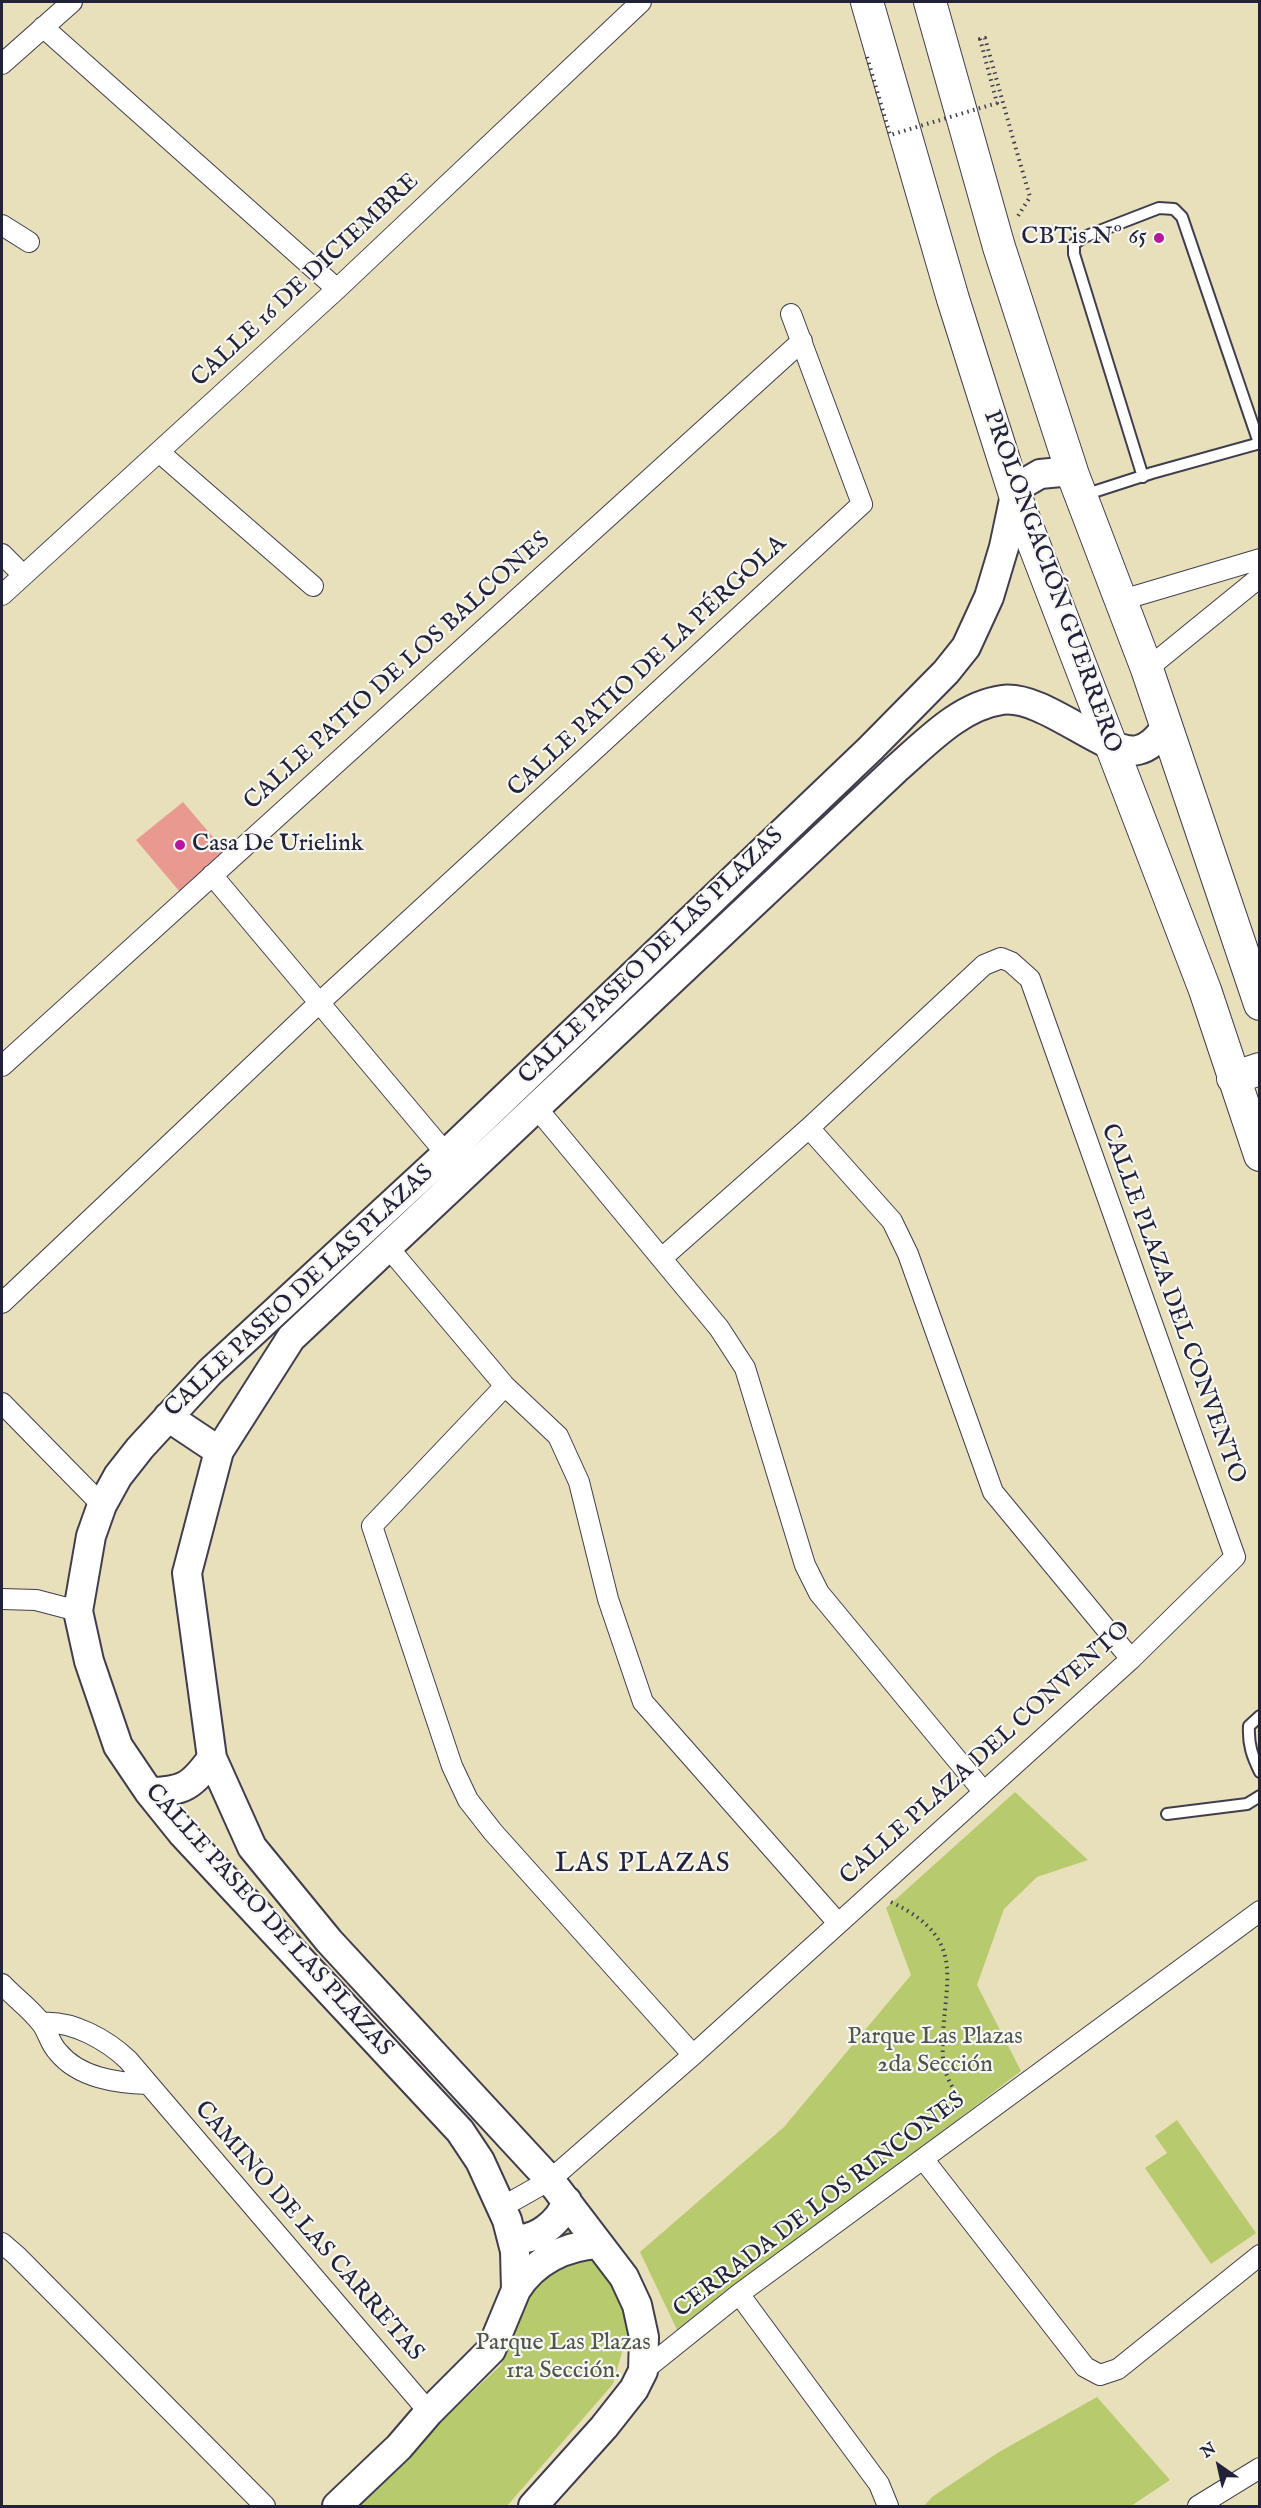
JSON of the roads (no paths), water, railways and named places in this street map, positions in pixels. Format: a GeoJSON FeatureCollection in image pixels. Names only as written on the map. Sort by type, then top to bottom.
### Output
{"type":"FeatureCollection","features":[{"type":"Feature","properties":{"kind":"main road"},"geometry":{"type":"LineString","coordinates":[[930,2],[999,248],[1078,485],[1147,669],[1260,1004]]}},
{"type":"Feature","properties":{"kind":"main road","name":"PROLONGACIÓN GUERRERO"},"geometry":{"type":"LineString","coordinates":[[870,11],[952,298],[1015,495],[1205,990],[1246,1074],[1260,1155]]}},
{"type":"Feature","properties":{"kind":"street"},"geometry":{"type":"LineString","coordinates":[[2,64],[72,2]]}},
{"type":"Feature","properties":{"kind":"street","name":"CALLE 16 DE DICIEMBRE"},"geometry":{"type":"LineString","coordinates":[[2,595],[337,289],[641,2]]}},
{"type":"Feature","properties":{"kind":"street"},"geometry":{"type":"LineString","coordinates":[[848,2],[870,11]]}},
{"type":"Feature","properties":{"kind":"street"},"geometry":{"type":"LineString","coordinates":[[43,27],[337,289]]}},
{"type":"Feature","properties":{"kind":"street"},"geometry":{"type":"LineString","coordinates":[[2,225],[29,242]]}},
{"type":"Feature","properties":{"kind":"street","name":"CALLE PATIO DE LA PÉRGOLA"},"geometry":{"type":"LineString","coordinates":[[318,1004],[862,504],[791,314]]}},
{"type":"Feature","properties":{"kind":"street","name":"CALLE PATIO DE LOS BALCONES"},"geometry":{"type":"LineString","coordinates":[[2,1066],[802,341]]}},
{"type":"Feature","properties":{"kind":"street"},"geometry":{"type":"LineString","coordinates":[[159,452],[313,586]]}},
{"type":"Feature","properties":{"kind":"street"},"geometry":{"type":"LineString","coordinates":[[1015,495],[1021,485],[1040,474],[1061,472],[1078,485]]}},
{"type":"Feature","properties":{"kind":"street","name":"CALLE PASEO DE LAS PLAZAS"},"geometry":{"type":"LineString","coordinates":[[533,2506],[604,2427],[634,2389],[643,2372],[644,2337],[637,2305],[624,2277],[559,2191],[329,1941],[252,1847],[212,1758],[187,1573],[219,1451],[291,1338],[387,1246],[455,1164],[946,672],[966,647],[989,597],[1004,547],[1015,495]]}},
{"type":"Feature","properties":{"kind":"street"},"geometry":{"type":"LineString","coordinates":[[2,554],[23,575]]}},
{"type":"Feature","properties":{"kind":"street"},"geometry":{"type":"LineString","coordinates":[[1122,600],[1260,559]]}},
{"type":"Feature","properties":{"kind":"street"},"geometry":{"type":"LineString","coordinates":[[1147,669],[1260,577]]}},
{"type":"Feature","properties":{"kind":"street","name":"CALLE PASEO DE LAS PLAZAS"},"geometry":{"type":"LineString","coordinates":[[336,2506],[399,2447],[429,2412],[491,2350],[516,2290],[512,2238],[502,2207],[480,2161],[460,2131],[190,1841],[149,1792],[118,1746],[89,1661],[78,1611],[83,1573],[102,1504],[140,1448],[210,1372],[455,1164],[535,1106],[896,769],[966,713],[986,703],[1020,699],[1128,751],[1137,750],[1155,741],[1166,728]]}},
{"type":"Feature","properties":{"kind":"street"},"geometry":{"type":"LineString","coordinates":[[212,875],[318,1004],[455,1164]]}},
{"type":"Feature","properties":{"kind":"street","name":"CALLE PLAZA DEL CONVENTO"},"geometry":{"type":"LineString","coordinates":[[502,2207],[559,2191],[693,2055],[1131,1659],[1235,1557],[1030,979],[1011,962],[1002,958],[984,965],[809,1128],[662,1258]]}},
{"type":"Feature","properties":{"kind":"street"},"geometry":{"type":"LineString","coordinates":[[2,1303],[318,1004]]}},
{"type":"Feature","properties":{"kind":"street"},"geometry":{"type":"LineString","coordinates":[[535,1106],[662,1258],[718,1328],[745,1368],[805,1565],[819,1593],[983,1791]]}},
{"type":"Feature","properties":{"kind":"street"},"geometry":{"type":"LineString","coordinates":[[809,1128],[892,1221],[908,1254],[993,1492],[1131,1659]]}},
{"type":"Feature","properties":{"kind":"street"},"geometry":{"type":"LineString","coordinates":[[387,1246],[505,1386],[558,1436],[579,1482],[608,1599],[643,1702],[838,1923]]}},
{"type":"Feature","properties":{"kind":"street"},"geometry":{"type":"LineString","coordinates":[[505,1386],[372,1527],[452,1766],[468,1800],[493,1832],[693,2055]]}},
{"type":"Feature","properties":{"kind":"street"},"geometry":{"type":"LineString","coordinates":[[2,1403],[102,1504]]}},
{"type":"Feature","properties":{"kind":"street"},"geometry":{"type":"LineString","coordinates":[[168,1417],[219,1451]]}},
{"type":"Feature","properties":{"kind":"street"},"geometry":{"type":"LineString","coordinates":[[2,1599],[36,1600],[78,1611]]}},
{"type":"Feature","properties":{"kind":"street"},"geometry":{"type":"LineString","coordinates":[[149,1792],[171,1792],[186,1787],[198,1778],[212,1758]]}},
{"type":"Feature","properties":{"kind":"street","name":"CERRADA DE LOS RINCONES"},"geometry":{"type":"LineString","coordinates":[[643,2372],[739,2294],[1260,1911]]}},
{"type":"Feature","properties":{"kind":"street"},"geometry":{"type":"LineString","coordinates":[[2,1984],[42,2024],[58,2052],[84,2072],[125,2083],[148,2084]]}},
{"type":"Feature","properties":{"kind":"street","name":"CAMINO DE LAS CARRETAS"},"geometry":{"type":"LineString","coordinates":[[42,2024],[56,2022],[112,2045],[429,2412]]}},
{"type":"Feature","properties":{"kind":"street"},"geometry":{"type":"LineString","coordinates":[[924,2160],[1085,2367],[1100,2375],[1118,2369],[1260,2255]]}},
{"type":"Feature","properties":{"kind":"street"},"geometry":{"type":"LineString","coordinates":[[512,2238],[524,2240],[538,2234],[557,2220],[559,2191]]}},
{"type":"Feature","properties":{"kind":"street"},"geometry":{"type":"LineString","coordinates":[[2,2243],[265,2506]]}},
{"type":"Feature","properties":{"kind":"street"},"geometry":{"type":"LineString","coordinates":[[516,2290],[531,2271],[548,2258],[577,2246],[598,2244]]}},
{"type":"Feature","properties":{"kind":"street"},"geometry":{"type":"LineString","coordinates":[[739,2294],[879,2484],[888,2506]]}},
{"type":"Feature","properties":{"kind":"street"},"geometry":{"type":"LineString","coordinates":[[1198,2506],[1260,2468]]}},
{"type":"Feature","properties":{"kind":"lane"},"geometry":{"type":"LineString","coordinates":[[1078,485],[1143,477],[1259,443],[1182,217],[1174,209],[1159,208],[1084,237],[1074,244],[1074,254],[1143,477]]}},
{"type":"Feature","properties":{"kind":"lane"},"geometry":{"type":"LineString","coordinates":[[1260,1716],[1250,1726],[1248,1738],[1250,1750],[1260,1772]]}},
{"type":"Feature","properties":{"kind":"lane"},"geometry":{"type":"LineString","coordinates":[[1167,1814],[1247,1804],[1260,1796]]}},
{"type":"Feature","properties":{"kind":"place","name":"CBTis Nº 65"},"geometry":{"type":"Point","coordinates":[1159,238]}},
{"type":"Feature","properties":{"kind":"place","name":"Casa De Urielink"},"geometry":{"type":"Point","coordinates":[180,845]}},
{"type":"Feature","properties":{"kind":"district","name":"LAS PLAZAS"},"geometry":{"type":"Point","coordinates":[643,1865]}},
{"type":"Feature","properties":{"kind":"park label","name":"Parque Las Plazas 2da Sección"},"geometry":{"type":"Point","coordinates":[935,2052]}},
{"type":"Feature","properties":{"kind":"park label","name":"Parque Las Plazas 1ra Sección."},"geometry":{"type":"Point","coordinates":[563,2358]}}]}
